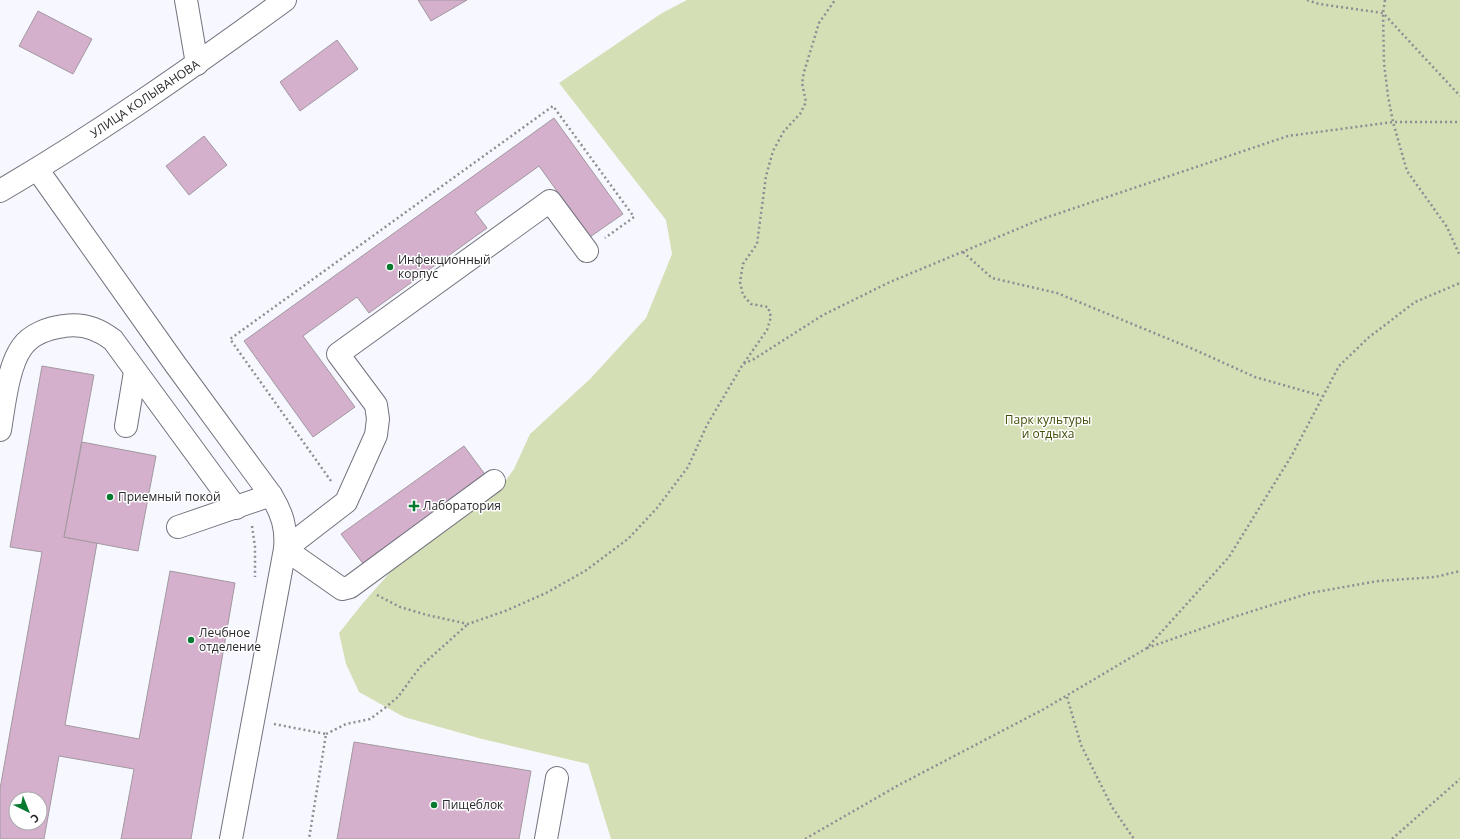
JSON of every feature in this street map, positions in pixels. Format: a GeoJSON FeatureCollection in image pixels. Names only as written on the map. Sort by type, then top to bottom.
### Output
{"type":"FeatureCollection","features":[{"type":"Feature","properties":{"kind":"street"},"geometry":{"type":"LineString","coordinates":[[186,0],[197,64]]}},
{"type":"Feature","properties":{"kind":"street","name":"УЛИЦА КОЛЫВАНОВА"},"geometry":{"type":"LineString","coordinates":[[0,191],[118,118],[197,64],[285,0]]}},
{"type":"Feature","properties":{"kind":"street"},"geometry":{"type":"LineString","coordinates":[[37,169],[175,364],[271,495],[279,507],[284,522],[286,537],[284,549],[231,839]]}},
{"type":"Feature","properties":{"kind":"street"},"geometry":{"type":"LineString","coordinates":[[284,549],[346,502],[376,435],[378,419],[376,405],[338,354],[550,201],[586,251]]}},
{"type":"Feature","properties":{"kind":"street"},"geometry":{"type":"LineString","coordinates":[[0,430],[12,368],[22,347],[38,333],[57,327],[71,325],[87,327],[104,333],[113,340],[236,508]]}},
{"type":"Feature","properties":{"kind":"street"},"geometry":{"type":"LineString","coordinates":[[126,426],[135,372]]}},
{"type":"Feature","properties":{"kind":"street"},"geometry":{"type":"LineString","coordinates":[[284,549],[342,589],[350,587],[494,481]]}},
{"type":"Feature","properties":{"kind":"street"},"geometry":{"type":"LineString","coordinates":[[178,526],[236,508],[271,495]]}},
{"type":"Feature","properties":{"kind":"street"},"geometry":{"type":"LineString","coordinates":[[546,839],[556,778]]}},
{"type":"Feature","properties":{"kind":"path"},"geometry":{"type":"LineString","coordinates":[[278,725],[326,734],[346,724],[370,719],[398,697],[420,667],[468,624],[505,611],[546,593],[585,571],[628,539],[657,508],[688,467],[707,425],[743,364],[767,330],[771,317],[768,307],[750,304],[743,295],[740,282],[743,264],[757,244],[766,176],[773,150],[784,131],[800,114],[806,102],[802,83],[804,72],[819,23],[835,0]]}},
{"type":"Feature","properties":{"kind":"path"},"geometry":{"type":"LineString","coordinates":[[1307,0],[1319,4],[1383,13],[1460,96]]}},
{"type":"Feature","properties":{"kind":"path"},"geometry":{"type":"LineString","coordinates":[[1385,0],[1383,13],[1384,63],[1393,122],[1408,171],[1447,227],[1460,256]]}},
{"type":"Feature","properties":{"kind":"path"},"geometry":{"type":"LineString","coordinates":[[346,502],[230,339],[553,106],[634,216],[586,251]]}},
{"type":"Feature","properties":{"kind":"path"},"geometry":{"type":"LineString","coordinates":[[743,364],[754,359],[823,315],[890,282],[1039,220],[1288,136],[1393,122],[1460,122]]}},
{"type":"Feature","properties":{"kind":"path"},"geometry":{"type":"LineString","coordinates":[[963,252],[992,278],[1057,293],[1186,346],[1255,377],[1322,396]]}},
{"type":"Feature","properties":{"kind":"path"},"geometry":{"type":"LineString","coordinates":[[1147,648],[1229,557],[1292,455],[1339,366],[1368,338],[1415,302],[1460,283]]}},
{"type":"Feature","properties":{"kind":"path"},"geometry":{"type":"LineString","coordinates":[[805,839],[897,786],[1067,697],[1147,648],[1238,616],[1310,593],[1378,581],[1435,577],[1460,571]]}},
{"type":"Feature","properties":{"kind":"path"},"geometry":{"type":"LineString","coordinates":[[363,578],[379,597],[400,607],[427,615],[468,624]]}},
{"type":"Feature","properties":{"kind":"path"},"geometry":{"type":"LineString","coordinates":[[1067,697],[1081,745],[1112,808],[1134,839]]}},
{"type":"Feature","properties":{"kind":"path"},"geometry":{"type":"LineString","coordinates":[[309,839],[326,734]]}},
{"type":"Feature","properties":{"kind":"path"},"geometry":{"type":"LineString","coordinates":[[1392,839],[1460,779]]}},
{"type":"Feature","properties":{"kind":"green space","name":"Парк культуры и отдыха"},"geometry":{"type":"Polygon","coordinates":[[[687,0],[1460,0],[1460,839],[611,839],[588,764],[482,739],[404,717],[359,692],[346,664],[339,633],[392,570],[496,494],[514,469],[530,434],[590,379],[646,318],[672,254],[666,220],[559,83],[662,13],[687,0]]]}},
{"type":"Feature","properties":{"kind":"building"},"geometry":{"type":"Polygon","coordinates":[[[418,0],[467,0],[431,21],[418,0]]]}},
{"type":"Feature","properties":{"kind":"building"},"geometry":{"type":"Polygon","coordinates":[[[38,11],[92,39],[73,74],[19,46],[38,11]]]}},
{"type":"Feature","properties":{"kind":"building"},"geometry":{"type":"Polygon","coordinates":[[[337,40],[358,69],[300,111],[280,82],[337,40]]]}},
{"type":"Feature","properties":{"kind":"building","name":"Инфекционный корпус"},"geometry":{"type":"Polygon","coordinates":[[[554,118],[623,214],[590,237],[539,166],[475,212],[487,228],[369,313],[357,297],[303,336],[355,407],[313,437],[244,341],[554,118]]]}},
{"type":"Feature","properties":{"kind":"building"},"geometry":{"type":"Polygon","coordinates":[[[204,136],[227,165],[189,195],[166,166],[204,136]]]}},
{"type":"Feature","properties":{"kind":"building","name":"Лечбное отделение"},"geometry":{"type":"Polygon","coordinates":[[[42,366],[94,375],[64,537],[97,543],[65,725],[139,739],[170,571],[235,583],[191,839],[121,839],[134,769],[59,756],[48,817],[48,791],[8,791],[8,831],[45,831],[44,839],[0,839],[0,789],[42,552],[10,547],[42,366]]]}},
{"type":"Feature","properties":{"kind":"building","name":"Приемный покой"},"geometry":{"type":"Polygon","coordinates":[[[82,442],[156,456],[138,551],[64,537],[82,442]]]}},
{"type":"Feature","properties":{"kind":"building","name":"Лаборатория"},"geometry":{"type":"Polygon","coordinates":[[[464,446],[487,477],[364,565],[341,534],[464,446]]]}},
{"type":"Feature","properties":{"kind":"building","name":"Пищеблок"},"geometry":{"type":"Polygon","coordinates":[[[354,742],[531,771],[519,839],[337,839],[354,742]]]}},
{"type":"Feature","properties":{"kind":"place","name":"Инфекционный корпус"},"geometry":{"type":"Point","coordinates":[390,267]}},
{"type":"Feature","properties":{"kind":"place","name":"Приемный покой"},"geometry":{"type":"Point","coordinates":[110,497]}},
{"type":"Feature","properties":{"kind":"place","name":"Лаборатория"},"geometry":{"type":"Point","coordinates":[414,506]}},
{"type":"Feature","properties":{"kind":"place","name":"Лечбное отделение"},"geometry":{"type":"Point","coordinates":[191,640]}},
{"type":"Feature","properties":{"kind":"place","name":"Пищеблок"},"geometry":{"type":"Point","coordinates":[434,805]}}]}
